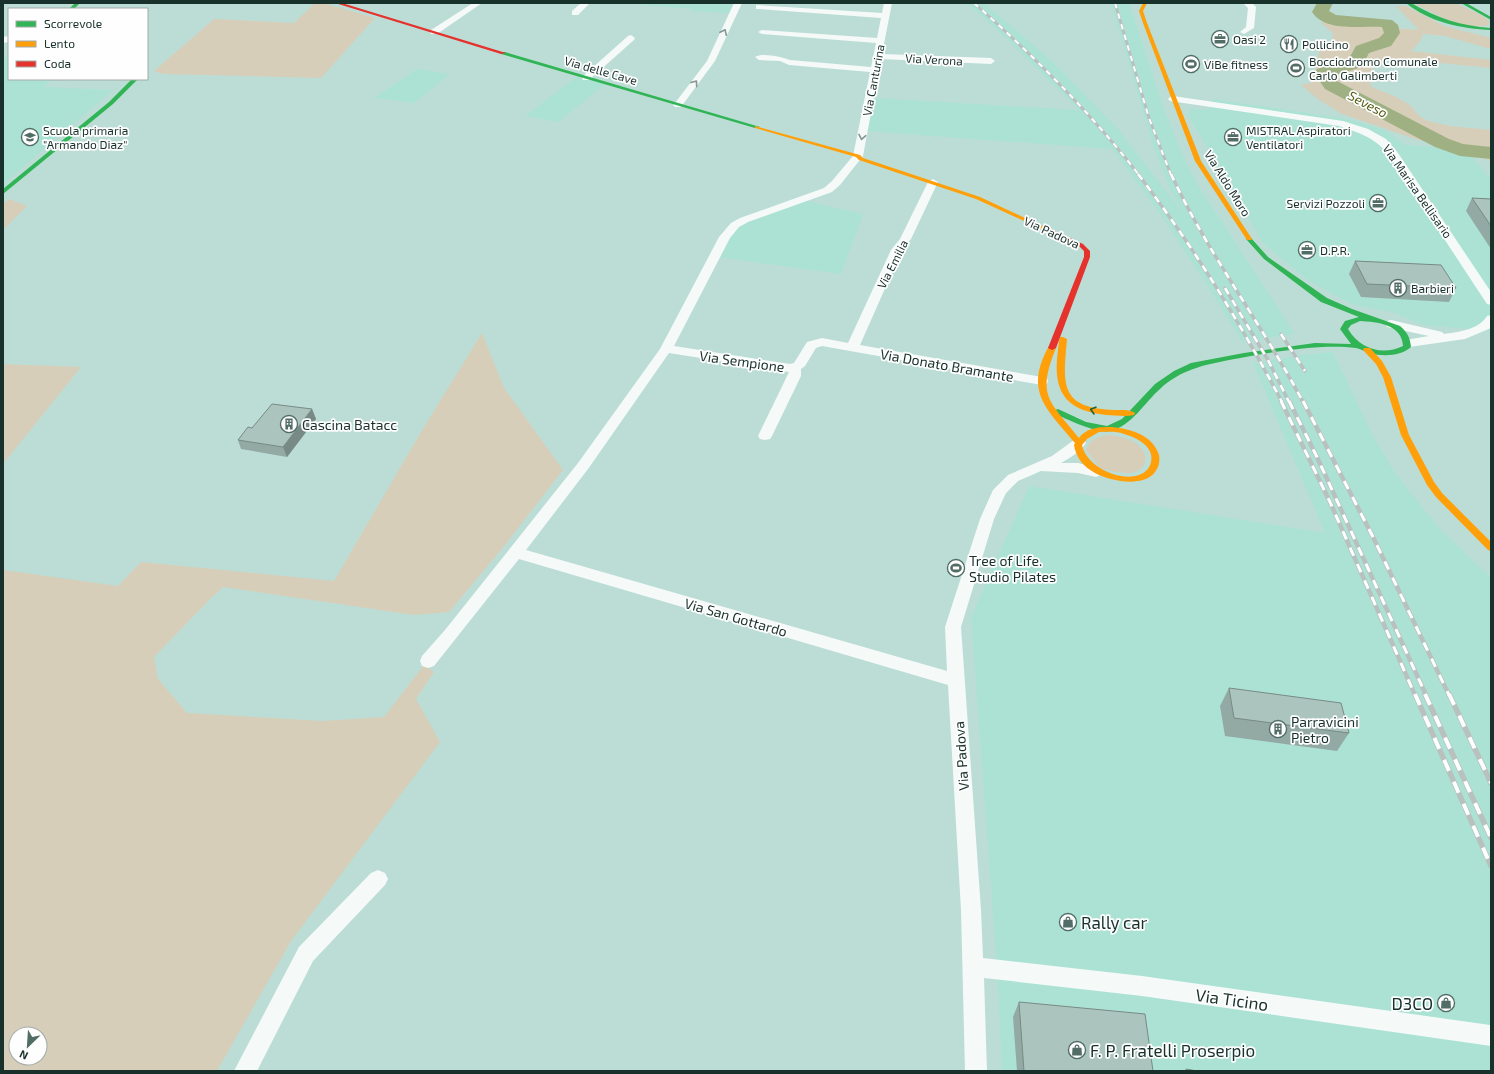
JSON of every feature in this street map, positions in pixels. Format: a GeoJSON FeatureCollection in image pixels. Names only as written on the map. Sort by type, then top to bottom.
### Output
{"type":"FeatureCollection","features":[{"type":"Feature","properties":{"kind":"main road","name":"Via delle Cave"},"geometry":{"type":"LineString","coordinates":[[337,3],[586,78],[858,156]]}},
{"type":"Feature","properties":{"kind":"main road","name":"Via Aldo Moro"},"geometry":{"type":"LineString","coordinates":[[1145,3],[1141,11],[1173,100],[1198,161],[1246,236],[1266,258],[1324,300],[1349,311],[1385,323]]}},
{"type":"Feature","properties":{"kind":"main road"},"geometry":{"type":"LineString","coordinates":[[1408,3],[1446,24],[1470,30],[1489,29]]}},
{"type":"Feature","properties":{"kind":"main road"},"geometry":{"type":"LineString","coordinates":[[1463,3],[1491,19]]}},
{"type":"Feature","properties":{"kind":"main road"},"geometry":{"type":"LineString","coordinates":[[1468,3],[1491,14]]}},
{"type":"Feature","properties":{"kind":"main road"},"geometry":{"type":"LineString","coordinates":[[3,192],[111,103],[134,80]]}},
{"type":"Feature","properties":{"kind":"main road","name":"Via Padova"},"geometry":{"type":"LineString","coordinates":[[858,156],[861,159],[982,199],[1085,248],[1088,254],[1044,370],[1042,381],[1044,397],[1079,443]]}},
{"type":"Feature","properties":{"kind":"main road","name":"Via Aldo Moro"},"geometry":{"type":"LineString","coordinates":[[1324,300],[1337,317],[1340,333]]}},
{"type":"Feature","properties":{"kind":"main road"},"geometry":{"type":"LineString","coordinates":[[1146,400],[1142,408],[1139,424],[1146,440],[1158,456],[1158,464],[1153,471],[1145,476],[1134,479],[1121,479],[1096,472],[1087,465],[1081,458],[1078,450],[1079,443],[1083,437],[1089,432],[1120,424],[1146,400],[1158,386],[1177,373],[1194,365],[1244,355],[1315,345],[1363,348],[1388,354],[1398,353],[1404,350],[1409,343],[1404,333],[1385,323],[1369,319],[1352,321],[1346,325],[1340,333],[1315,345]]}},
{"type":"Feature","properties":{"kind":"main road"},"geometry":{"type":"LineString","coordinates":[[1062,324],[1063,340],[1061,376],[1064,392],[1075,402],[1094,410],[1106,413],[1131,413]]}},
{"type":"Feature","properties":{"kind":"main road"},"geometry":{"type":"LineString","coordinates":[[1340,333],[1363,348],[1379,364],[1387,377],[1405,436],[1430,483],[1491,548]]}},
{"type":"Feature","properties":{"kind":"main road"},"geometry":{"type":"LineString","coordinates":[[1387,377],[1398,353]]}},
{"type":"Feature","properties":{"kind":"main road"},"geometry":{"type":"LineString","coordinates":[[1052,408],[1084,424],[1128,432],[1146,440]]}},
{"type":"Feature","properties":{"kind":"street"},"geometry":{"type":"LineString","coordinates":[[434,32],[478,3]]}},
{"type":"Feature","properties":{"kind":"street"},"geometry":{"type":"LineString","coordinates":[[575,13],[586,3]]}},
{"type":"Feature","properties":{"kind":"street"},"geometry":{"type":"LineString","coordinates":[[678,105],[711,61],[738,3]]}},
{"type":"Feature","properties":{"kind":"street","name":"Via Canturina"},"geometry":{"type":"LineString","coordinates":[[858,156],[888,3]]}},
{"type":"Feature","properties":{"kind":"street"},"geometry":{"type":"LineString","coordinates":[[1244,32],[1250,28],[1252,7],[1248,3]]}},
{"type":"Feature","properties":{"kind":"street"},"geometry":{"type":"LineString","coordinates":[[759,7],[885,16]]}},
{"type":"Feature","properties":{"kind":"street"},"geometry":{"type":"LineString","coordinates":[[762,32],[881,41]]}},
{"type":"Feature","properties":{"kind":"street"},"geometry":{"type":"LineString","coordinates":[[586,78],[631,38]]}},
{"type":"Feature","properties":{"kind":"street","name":"Via Verona"},"geometry":{"type":"LineString","coordinates":[[878,56],[990,61]]}},
{"type":"Feature","properties":{"kind":"street"},"geometry":{"type":"LineString","coordinates":[[759,57],[781,59],[789,62],[875,70]]}},
{"type":"Feature","properties":{"kind":"street","name":"Via Marisa Bellisario"},"geometry":{"type":"LineString","coordinates":[[1173,100],[1340,123],[1365,131],[1383,141],[1491,301]]}},
{"type":"Feature","properties":{"kind":"street"},"geometry":{"type":"LineString","coordinates":[[428,661],[451,634],[583,466],[666,350],[725,237],[736,225],[744,220],[828,190],[836,183],[858,156]]}},
{"type":"Feature","properties":{"kind":"street","name":"Via Emilia"},"geometry":{"type":"LineString","coordinates":[[852,348],[897,250],[905,238],[933,182]]}},
{"type":"Feature","properties":{"kind":"street"},"geometry":{"type":"LineString","coordinates":[[1409,343],[1447,336],[1465,335],[1489,324],[1491,319]]}},
{"type":"Feature","properties":{"kind":"street"},"geometry":{"type":"LineString","coordinates":[[1385,323],[1447,336]]}},
{"type":"Feature","properties":{"kind":"street","name":"Via Sempione"},"geometry":{"type":"LineString","coordinates":[[666,350],[782,368],[794,368],[800,364],[810,346],[813,344],[822,342],[852,348]]}},
{"type":"Feature","properties":{"kind":"street","name":"Via Donato Bramante"},"geometry":{"type":"LineString","coordinates":[[852,348],[1042,381]]}},
{"type":"Feature","properties":{"kind":"street"},"geometry":{"type":"LineString","coordinates":[[765,436],[794,377],[796,372],[794,368]]}},
{"type":"Feature","properties":{"kind":"street","name":"Via Padova"},"geometry":{"type":"LineString","coordinates":[[976,1071],[971,910],[953,627],[987,519],[1000,490],[1013,478],[1067,453],[1079,443]]}},
{"type":"Feature","properties":{"kind":"street"},"geometry":{"type":"LineString","coordinates":[[1034,469],[1062,467],[1096,472]]}},
{"type":"Feature","properties":{"kind":"street","name":"Via San Gottardo"},"geometry":{"type":"LineString","coordinates":[[515,552],[956,680]]}},
{"type":"Feature","properties":{"kind":"street"},"geometry":{"type":"LineString","coordinates":[[245,1071],[306,954],[378,879]]}},
{"type":"Feature","properties":{"kind":"street","name":"Via Ticino"},"geometry":{"type":"LineString","coordinates":[[973,967],[1142,986],[1490,1036]]}},
{"type":"Feature","properties":{"kind":"shaded area"},"geometry":{"type":"Polygon","coordinates":[[[315,3],[323,3],[375,18],[321,78],[163,74],[154,71],[214,19],[294,23],[315,3]]]}},
{"type":"Feature","properties":{"kind":"shaded area"},"geometry":{"type":"Polygon","coordinates":[[[623,3],[735,3],[730,13],[691,11],[691,9],[623,3]]]}},
{"type":"Feature","properties":{"kind":"shaded area"},"geometry":{"type":"Polygon","coordinates":[[[967,3],[984,3],[1052,61],[1119,130],[1183,213],[1171,192],[1153,146],[1111,3],[1129,3],[1167,117],[1185,160],[1198,185],[1295,334],[1242,342],[1163,218],[1112,149],[865,131],[872,98],[1079,110],[1011,43],[967,3]]]}},
{"type":"Feature","properties":{"kind":"shaded area"},"geometry":{"type":"Polygon","coordinates":[[[1413,3],[1455,3],[1481,15],[1489,21],[1489,24],[1486,26],[1459,26],[1413,3]]]}},
{"type":"Feature","properties":{"kind":"shaded area"},"geometry":{"type":"Polygon","coordinates":[[[1396,6],[1406,6],[1444,26],[1491,38],[1491,49],[1445,36],[1423,34],[1421,40],[1411,51],[1491,60],[1491,68],[1389,58],[1376,65],[1370,72],[1369,81],[1372,87],[1396,97],[1410,105],[1419,116],[1428,121],[1450,126],[1491,130],[1491,162],[1482,157],[1415,139],[1342,114],[1319,100],[1301,85],[1311,83],[1320,47],[1332,45],[1333,33],[1320,22],[1419,30],[1396,6]]]}},
{"type":"Feature","properties":{"kind":"shaded area","name":"Scuola primaria \"Armando Diaz\""},"geometry":{"type":"Polygon","coordinates":[[[3,57],[8,57],[8,80],[52,80],[44,87],[113,90],[3,184],[3,57]]]}},
{"type":"Feature","properties":{"kind":"shaded area"},"geometry":{"type":"Polygon","coordinates":[[[417,69],[450,74],[414,103],[374,98],[417,69]]]}},
{"type":"Feature","properties":{"kind":"shaded area"},"geometry":{"type":"Polygon","coordinates":[[[579,75],[607,83],[558,122],[525,116],[579,75]]]}},
{"type":"Feature","properties":{"kind":"shaded area"},"geometry":{"type":"Polygon","coordinates":[[[1214,99],[1348,119],[1384,129],[1405,145],[1443,148],[1471,155],[1484,172],[1488,176],[1491,176],[1491,331],[1423,325],[1392,312],[1353,305],[1309,281],[1263,243],[1188,115],[1191,109],[1209,110],[1214,99]]]}},
{"type":"Feature","properties":{"kind":"shaded area"},"geometry":{"type":"Polygon","coordinates":[[[9,199],[27,206],[3,230],[3,204],[9,199]]]}},
{"type":"Feature","properties":{"kind":"shaded area"},"geometry":{"type":"Polygon","coordinates":[[[802,200],[863,214],[841,274],[717,257],[736,226],[802,200]]]}},
{"type":"Feature","properties":{"kind":"shaded area"},"geometry":{"type":"Polygon","coordinates":[[[482,333],[504,388],[563,470],[501,550],[449,612],[414,615],[223,587],[154,657],[158,679],[187,713],[322,721],[384,717],[424,665],[434,672],[416,699],[440,742],[291,941],[217,1071],[3,1071],[3,570],[118,586],[141,562],[334,581],[421,432],[482,333]]]}},
{"type":"Feature","properties":{"kind":"shaded area"},"geometry":{"type":"Polygon","coordinates":[[[1333,352],[1371,432],[1395,473],[1439,528],[1491,578],[1491,1071],[1002,1071],[997,967],[971,617],[1029,486],[1325,533],[1253,363],[1308,354],[1333,352]]]}},
{"type":"Feature","properties":{"kind":"shaded area"},"geometry":{"type":"Polygon","coordinates":[[[3,364],[81,367],[3,464],[3,364]]]}},
{"type":"Feature","properties":{"kind":"shaded area"},"geometry":{"type":"Polygon","coordinates":[[[1111,435],[1131,440],[1141,448],[1144,452],[1145,461],[1141,469],[1127,473],[1100,468],[1086,450],[1090,443],[1096,438],[1111,435]]]}},
{"type":"Feature","properties":{"kind":"building"},"geometry":{"type":"Polygon","coordinates":[[[1472,198],[1491,199],[1491,226],[1472,198]]]}},
{"type":"Feature","properties":{"kind":"building"},"geometry":{"type":"Polygon","coordinates":[[[1355,261],[1441,265],[1456,288],[1367,284],[1355,261]]]}},
{"type":"Feature","properties":{"kind":"building"},"geometry":{"type":"Polygon","coordinates":[[[272,404],[312,409],[283,447],[238,440],[248,427],[252,428],[272,404]]]}},
{"type":"Feature","properties":{"kind":"building"},"geometry":{"type":"Polygon","coordinates":[[[1229,688],[1341,703],[1349,733],[1234,718],[1229,688]]]}},
{"type":"Feature","properties":{"kind":"building","name":"F. P. Fratelli Proserpio"},"geometry":{"type":"Polygon","coordinates":[[[1019,1002],[1145,1014],[1153,1071],[1024,1071],[1019,1002]]]}},
{"type":"Feature","properties":{"kind":"building"},"geometry":{"type":"Polygon","coordinates":[[[1186,1069],[1197,1071],[1186,1071],[1186,1069]]]}},
{"type":"Feature","properties":{"kind":"waterway","name":"Seveso"},"geometry":{"type":"LineString","coordinates":[[1325,3],[1320,12],[1325,16],[1341,21],[1386,23],[1390,25],[1392,33],[1385,42],[1362,50],[1360,56],[1352,64],[1323,73],[1331,85],[1442,143],[1460,150],[1491,153]]}},
{"type":"Feature","properties":{"kind":"railway"},"geometry":{"type":"LineString","coordinates":[[974,3],[1061,85],[1101,129],[1139,175]]}},
{"type":"Feature","properties":{"kind":"railway"},"geometry":{"type":"LineString","coordinates":[[1115,3],[1149,118],[1171,175]]}},
{"type":"Feature","properties":{"kind":"railway"},"geometry":{"type":"LineString","coordinates":[[1138,174],[1178,229],[1215,285],[1250,343],[1282,402]]}},
{"type":"Feature","properties":{"kind":"railway"},"geometry":{"type":"LineString","coordinates":[[1171,174],[1201,232],[1287,373],[1303,402]]}},
{"type":"Feature","properties":{"kind":"railway"},"geometry":{"type":"LineString","coordinates":[[1225,288],[1268,360],[1289,402]]}},
{"type":"Feature","properties":{"kind":"railway"},"geometry":{"type":"LineString","coordinates":[[1281,334],[1305,371]]}},
{"type":"Feature","properties":{"kind":"railway"},"geometry":{"type":"LineString","coordinates":[[1281,401],[1330,502],[1415,695]]}},
{"type":"Feature","properties":{"kind":"railway"},"geometry":{"type":"LineString","coordinates":[[1289,401],[1317,457],[1426,695]]}},
{"type":"Feature","properties":{"kind":"railway"},"geometry":{"type":"LineString","coordinates":[[1303,401],[1373,537],[1449,695]]}},
{"type":"Feature","properties":{"kind":"railway"},"geometry":{"type":"LineString","coordinates":[[1415,694],[1491,866]]}},
{"type":"Feature","properties":{"kind":"railway"},"geometry":{"type":"LineString","coordinates":[[1425,694],[1491,838]]}},
{"type":"Feature","properties":{"kind":"railway"},"geometry":{"type":"LineString","coordinates":[[1449,694],[1491,783]]}},
{"type":"Feature","properties":{"kind":"traffic: fast"},"geometry":{"type":"LineString","coordinates":[[72,8],[78,3]]}},
{"type":"Feature","properties":{"kind":"traffic: fast"},"geometry":{"type":"LineString","coordinates":[[1408,3],[1438,19],[1457,25],[1479,29],[1491,29]]}},
{"type":"Feature","properties":{"kind":"traffic: fast"},"geometry":{"type":"LineString","coordinates":[[1463,3],[1491,19]]}},
{"type":"Feature","properties":{"kind":"traffic: fast"},"geometry":{"type":"LineString","coordinates":[[503,53],[757,127]]}},
{"type":"Feature","properties":{"kind":"traffic: fast"},"geometry":{"type":"LineString","coordinates":[[3,192],[111,103],[134,80]]}},
{"type":"Feature","properties":{"kind":"traffic: fast"},"geometry":{"type":"LineString","coordinates":[[1249,239],[1266,258],[1324,300],[1349,311],[1379,321]]}},
{"type":"Feature","properties":{"kind":"traffic: fast"},"geometry":{"type":"LineString","coordinates":[[1359,319],[1375,320],[1391,324],[1398,328],[1407,339],[1407,347],[1389,353],[1371,352],[1363,348],[1355,343],[1344,329],[1348,323],[1359,319]]}},
{"type":"Feature","properties":{"kind":"traffic: fast"},"geometry":{"type":"LineString","coordinates":[[1058,412],[1084,424],[1108,429],[1125,421],[1158,386],[1177,373],[1194,365],[1244,355],[1315,345],[1359,346]]}},
{"type":"Feature","properties":{"kind":"traffic: slow"},"geometry":{"type":"LineString","coordinates":[[1145,3],[1141,11],[1145,23],[1198,161],[1249,239]]}},
{"type":"Feature","properties":{"kind":"traffic: slow"},"geometry":{"type":"LineString","coordinates":[[757,127],[858,156],[861,159],[978,198],[1048,230]]}},
{"type":"Feature","properties":{"kind":"traffic: slow"},"geometry":{"type":"LineString","coordinates":[[1063,339],[1060,377],[1065,392],[1071,400],[1089,409],[1111,413],[1131,413]]}},
{"type":"Feature","properties":{"kind":"traffic: slow"},"geometry":{"type":"LineString","coordinates":[[1052,348],[1043,372],[1042,389],[1049,406],[1079,443]]}},
{"type":"Feature","properties":{"kind":"traffic: slow"},"geometry":{"type":"LineString","coordinates":[[1367,350],[1379,363],[1387,377],[1405,435],[1430,483],[1439,495],[1491,548]]}},
{"type":"Feature","properties":{"kind":"traffic: slow"},"geometry":{"type":"LineString","coordinates":[[1098,429],[1124,431],[1142,438],[1153,449],[1156,461],[1152,471],[1141,478],[1124,479],[1100,472],[1092,467],[1082,458],[1078,445],[1084,437],[1098,429]]}},
{"type":"Feature","properties":{"kind":"traffic: jam"},"geometry":{"type":"LineString","coordinates":[[337,3],[503,53]]}},
{"type":"Feature","properties":{"kind":"traffic: jam"},"geometry":{"type":"LineString","coordinates":[[1048,230],[1081,245],[1087,251],[1087,257],[1052,348]]}},
{"type":"Feature","properties":{"kind":"place","name":"Oasi 2"},"geometry":{"type":"Point","coordinates":[1220,39]}},
{"type":"Feature","properties":{"kind":"place","name":"Pollicino"},"geometry":{"type":"Point","coordinates":[1289,44]}},
{"type":"Feature","properties":{"kind":"place","name":"ViBe fitness"},"geometry":{"type":"Point","coordinates":[1191,64]}},
{"type":"Feature","properties":{"kind":"place","name":"Bocciodromo Comunale Carlo Galimberti"},"geometry":{"type":"Point","coordinates":[1296,68]}},
{"type":"Feature","properties":{"kind":"place","name":"Scuola primaria \"Armando Diaz\""},"geometry":{"type":"Point","coordinates":[30,137]}},
{"type":"Feature","properties":{"kind":"place","name":"MISTRAL Aspiratori Ventilatori"},"geometry":{"type":"Point","coordinates":[1233,137]}},
{"type":"Feature","properties":{"kind":"place","name":"Servizi Pozzoli"},"geometry":{"type":"Point","coordinates":[1378,203]}},
{"type":"Feature","properties":{"kind":"place","name":"D.P.R."},"geometry":{"type":"Point","coordinates":[1307,250]}},
{"type":"Feature","properties":{"kind":"place","name":"Barbieri"},"geometry":{"type":"Point","coordinates":[1398,288]}},
{"type":"Feature","properties":{"kind":"place","name":"Cascina Batacc"},"geometry":{"type":"Point","coordinates":[289,424]}},
{"type":"Feature","properties":{"kind":"place","name":"Tree of Life. Studio Pilates"},"geometry":{"type":"Point","coordinates":[956,568]}},
{"type":"Feature","properties":{"kind":"place","name":"Parravicini Pietro"},"geometry":{"type":"Point","coordinates":[1278,729]}},
{"type":"Feature","properties":{"kind":"place","name":"Rally car"},"geometry":{"type":"Point","coordinates":[1068,922]}},
{"type":"Feature","properties":{"kind":"place","name":"D3CO"},"geometry":{"type":"Point","coordinates":[1446,1003]}},
{"type":"Feature","properties":{"kind":"place","name":"F. P. Fratelli Proserpio"},"geometry":{"type":"Point","coordinates":[1077,1050]}}]}
